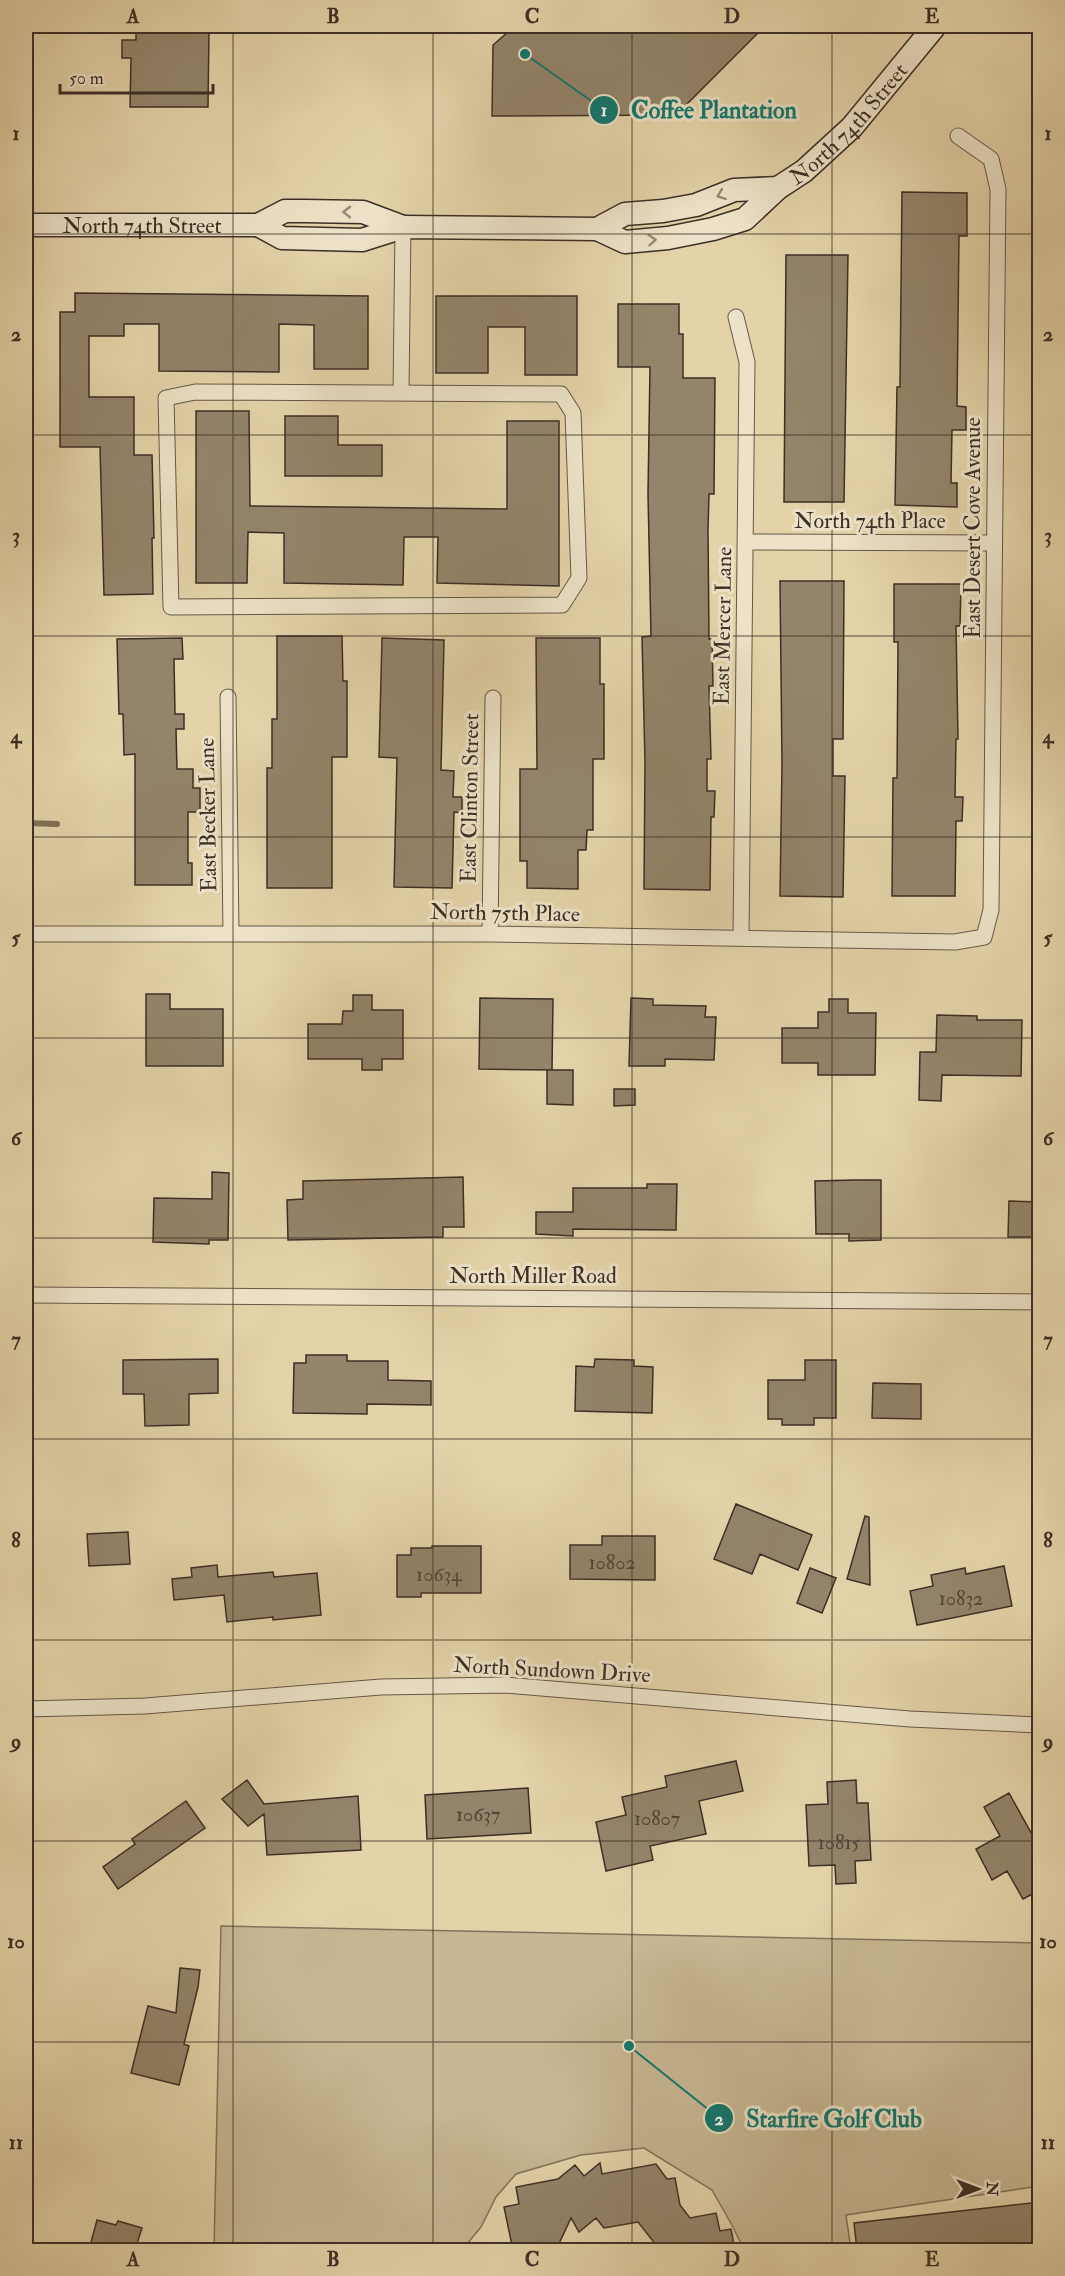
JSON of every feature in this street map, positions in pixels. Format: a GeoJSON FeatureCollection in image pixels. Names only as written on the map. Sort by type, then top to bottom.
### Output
{"type":"FeatureCollection","features":[{"type":"Feature","properties":{"kind":"street","name":"North 74th Street"},"geometry":{"type":"LineString","coordinates":[[26,225],[258,225],[285,211],[304,211],[363,212],[403,227],[597,229],[625,214],[663,211],[696,205],[734,190],[778,188],[804,171],[852,126],[935,26]]}},
{"type":"Feature","properties":{"kind":"street","name":"East Desert Cove Avenue"},"geometry":{"type":"LineString","coordinates":[[958,136],[991,159],[998,189],[993,543],[992,910],[984,937]]}},
{"type":"Feature","properties":{"kind":"street"},"geometry":{"type":"LineString","coordinates":[[400,393],[403,227]]}},
{"type":"Feature","properties":{"kind":"street","name":"East Mercer Lane"},"geometry":{"type":"LineString","coordinates":[[736,317],[747,362],[741,937]]}},
{"type":"Feature","properties":{"kind":"street"},"geometry":{"type":"LineString","coordinates":[[195,392],[400,393],[561,394],[573,412],[579,578],[562,605],[171,607],[166,398],[195,392]]}},
{"type":"Feature","properties":{"kind":"street","name":"North 74th Place"},"geometry":{"type":"LineString","coordinates":[[746,542],[993,543]]}},
{"type":"Feature","properties":{"kind":"street","name":"East Becker Lane"},"geometry":{"type":"LineString","coordinates":[[228,697],[231,933]]}},
{"type":"Feature","properties":{"kind":"street","name":"East Clinton Street"},"geometry":{"type":"LineString","coordinates":[[490,934],[493,698]]}},
{"type":"Feature","properties":{"kind":"street","name":"North 75th Place"},"geometry":{"type":"LineString","coordinates":[[26,934],[490,934],[955,942],[984,937]]}},
{"type":"Feature","properties":{"kind":"street","name":"North Miller Road"},"geometry":{"type":"LineString","coordinates":[[26,1295],[1040,1302]]}},
{"type":"Feature","properties":{"kind":"street","name":"North Sundown Drive"},"geometry":{"type":"LineString","coordinates":[[26,1709],[145,1706],[381,1687],[504,1685],[910,1719],[1040,1725]]}},
{"type":"Feature","properties":{"kind":"shaded area"},"geometry":{"type":"Polygon","coordinates":[[[221,1926],[1039,1943],[1039,2186],[846,2215],[851,2250],[744,2250],[712,2190],[644,2148],[581,2155],[516,2174],[496,2197],[481,2227],[467,2244],[467,2250],[214,2250],[221,1926]]]}},
{"type":"Feature","properties":{"kind":"building"},"geometry":{"type":"Polygon","coordinates":[[[515,26],[765,26],[676,115],[492,116],[493,45],[515,26]]]}},
{"type":"Feature","properties":{"kind":"building"},"geometry":{"type":"Polygon","coordinates":[[[149,29],[209,30],[208,107],[130,107],[131,58],[122,58],[122,40],[136,40],[136,32],[149,32],[149,29]]]}},
{"type":"Feature","properties":{"kind":"building"},"geometry":{"type":"Polygon","coordinates":[[[902,192],[967,193],[967,236],[959,236],[957,406],[966,407],[966,430],[952,430],[951,483],[957,483],[957,507],[895,505],[897,387],[900,387],[902,192]]]}},
{"type":"Feature","properties":{"kind":"building"},"geometry":{"type":"Polygon","coordinates":[[[786,255],[848,255],[844,502],[784,502],[786,255]]]}},
{"type":"Feature","properties":{"kind":"building"},"geometry":{"type":"Polygon","coordinates":[[[75,293],[368,296],[368,369],[314,369],[314,325],[279,324],[279,372],[159,371],[159,324],[124,324],[124,336],[89,336],[89,397],[134,397],[134,455],[152,455],[153,594],[104,595],[100,447],[60,447],[60,312],[75,312],[75,293]]]}},
{"type":"Feature","properties":{"kind":"building"},"geometry":{"type":"Polygon","coordinates":[[[436,296],[577,296],[577,375],[525,375],[525,327],[488,327],[488,373],[436,373],[436,296]]]}},
{"type":"Feature","properties":{"kind":"building"},"geometry":{"type":"Polygon","coordinates":[[[618,304],[679,304],[679,334],[683,334],[683,378],[715,378],[714,494],[709,494],[708,530],[709,639],[712,639],[713,686],[709,686],[711,759],[707,759],[707,791],[715,791],[714,817],[711,817],[710,890],[644,889],[645,762],[642,637],[651,636],[648,494],[650,367],[618,367],[618,304]]]}},
{"type":"Feature","properties":{"kind":"building"},"geometry":{"type":"Polygon","coordinates":[[[196,411],[249,411],[250,506],[507,509],[507,421],[559,421],[559,586],[437,583],[438,537],[404,537],[403,585],[284,583],[284,533],[248,532],[247,583],[196,583],[196,411]]]}},
{"type":"Feature","properties":{"kind":"building"},"geometry":{"type":"Polygon","coordinates":[[[285,416],[338,416],[338,445],[382,445],[382,476],[285,476],[285,416]]]}},
{"type":"Feature","properties":{"kind":"building"},"geometry":{"type":"Polygon","coordinates":[[[780,581],[844,581],[843,739],[833,739],[833,776],[845,776],[843,897],[780,896],[782,764],[780,581]]]}},
{"type":"Feature","properties":{"kind":"building"},"geometry":{"type":"Polygon","coordinates":[[[894,584],[961,584],[960,626],[956,626],[958,739],[956,739],[955,797],[963,797],[962,821],[956,821],[955,896],[892,896],[893,778],[897,778],[898,642],[894,642],[894,584]]]}},
{"type":"Feature","properties":{"kind":"building"},"geometry":{"type":"Polygon","coordinates":[[[277,636],[342,636],[343,681],[347,681],[347,757],[332,757],[332,888],[267,888],[267,768],[272,768],[272,719],[277,719],[277,636]]]}},
{"type":"Feature","properties":{"kind":"building"},"geometry":{"type":"Polygon","coordinates":[[[182,638],[183,659],[174,659],[175,714],[184,714],[184,729],[176,729],[177,769],[193,769],[193,788],[200,788],[200,812],[188,812],[188,863],[192,863],[192,885],[135,885],[135,754],[124,755],[123,714],[119,714],[117,639],[182,638]]]}},
{"type":"Feature","properties":{"kind":"building"},"geometry":{"type":"Polygon","coordinates":[[[382,638],[444,640],[441,770],[454,771],[453,797],[462,797],[462,813],[454,812],[452,888],[394,887],[397,758],[379,757],[382,638]]]}},
{"type":"Feature","properties":{"kind":"building"},"geometry":{"type":"Polygon","coordinates":[[[536,638],[600,638],[600,684],[604,684],[604,759],[593,759],[593,830],[587,830],[586,850],[578,850],[578,889],[527,888],[527,861],[520,861],[520,769],[537,769],[536,638]]]}},
{"type":"Feature","properties":{"kind":"building"},"geometry":{"type":"Polygon","coordinates":[[[146,994],[170,994],[170,1009],[223,1009],[223,1066],[146,1066],[146,994]]]}},
{"type":"Feature","properties":{"kind":"building"},"geometry":{"type":"Polygon","coordinates":[[[353,995],[372,995],[372,1010],[403,1010],[403,1059],[382,1059],[382,1070],[362,1070],[362,1059],[308,1059],[308,1024],[342,1024],[343,1011],[353,1011],[353,995]]]}},
{"type":"Feature","properties":{"kind":"building"},"geometry":{"type":"Polygon","coordinates":[[[480,998],[553,999],[552,1070],[479,1069],[480,998]]]}},
{"type":"Feature","properties":{"kind":"building"},"geometry":{"type":"Polygon","coordinates":[[[631,998],[653,999],[653,1005],[706,1006],[705,1017],[716,1017],[714,1060],[665,1059],[665,1066],[629,1066],[631,998]]]}},
{"type":"Feature","properties":{"kind":"building"},"geometry":{"type":"Polygon","coordinates":[[[829,999],[848,999],[848,1013],[876,1013],[875,1075],[818,1075],[818,1063],[782,1063],[782,1028],[818,1028],[818,1012],[829,1012],[829,999]]]}},
{"type":"Feature","properties":{"kind":"building"},"geometry":{"type":"Polygon","coordinates":[[[937,1015],[977,1016],[977,1020],[1022,1020],[1021,1076],[942,1075],[941,1101],[919,1100],[920,1052],[936,1052],[937,1015]]]}},
{"type":"Feature","properties":{"kind":"building"},"geometry":{"type":"Polygon","coordinates":[[[547,1070],[573,1070],[573,1105],[547,1104],[547,1070]]]}},
{"type":"Feature","properties":{"kind":"building"},"geometry":{"type":"Polygon","coordinates":[[[614,1089],[635,1089],[635,1105],[614,1106],[614,1089]]]}},
{"type":"Feature","properties":{"kind":"building"},"geometry":{"type":"Polygon","coordinates":[[[212,1172],[229,1173],[228,1240],[209,1240],[209,1244],[153,1242],[154,1198],[212,1199],[212,1172]]]}},
{"type":"Feature","properties":{"kind":"building"},"geometry":{"type":"Polygon","coordinates":[[[463,1177],[464,1227],[443,1227],[443,1237],[288,1240],[287,1200],[303,1199],[303,1181],[463,1177]]]}},
{"type":"Feature","properties":{"kind":"building"},"geometry":{"type":"Polygon","coordinates":[[[881,1180],[881,1240],[849,1241],[849,1234],[816,1234],[815,1181],[881,1180]]]}},
{"type":"Feature","properties":{"kind":"building"},"geometry":{"type":"Polygon","coordinates":[[[647,1184],[677,1184],[676,1230],[573,1229],[573,1236],[536,1234],[536,1212],[573,1212],[573,1188],[647,1188],[647,1184]]]}},
{"type":"Feature","properties":{"kind":"building"},"geometry":{"type":"Polygon","coordinates":[[[1009,1201],[1040,1202],[1040,1237],[1008,1237],[1009,1201]]]}},
{"type":"Feature","properties":{"kind":"building"},"geometry":{"type":"Polygon","coordinates":[[[306,1355],[347,1355],[347,1361],[388,1361],[388,1380],[431,1381],[431,1405],[367,1404],[367,1414],[293,1413],[294,1363],[306,1363],[306,1355]]]}},
{"type":"Feature","properties":{"kind":"building"},"geometry":{"type":"Polygon","coordinates":[[[218,1359],[218,1393],[189,1394],[189,1425],[145,1426],[144,1394],[123,1394],[123,1360],[218,1359]]]}},
{"type":"Feature","properties":{"kind":"building"},"geometry":{"type":"Polygon","coordinates":[[[595,1359],[634,1360],[634,1366],[653,1367],[652,1413],[575,1411],[576,1366],[594,1367],[595,1359]]]}},
{"type":"Feature","properties":{"kind":"building"},"geometry":{"type":"Polygon","coordinates":[[[805,1360],[836,1360],[836,1418],[814,1418],[814,1425],[782,1425],[782,1419],[768,1419],[768,1380],[805,1380],[805,1360]]]}},
{"type":"Feature","properties":{"kind":"building"},"geometry":{"type":"Polygon","coordinates":[[[873,1383],[921,1384],[921,1419],[872,1418],[873,1383]]]}},
{"type":"Feature","properties":{"kind":"building"},"geometry":{"type":"Polygon","coordinates":[[[736,1504],[812,1535],[798,1570],[760,1554],[752,1574],[714,1559],[736,1504]]]}},
{"type":"Feature","properties":{"kind":"building"},"geometry":{"type":"Polygon","coordinates":[[[865,1516],[869,1517],[870,1585],[847,1579],[865,1516]]]}},
{"type":"Feature","properties":{"kind":"building"},"geometry":{"type":"Polygon","coordinates":[[[128,1532],[130,1564],[89,1566],[87,1534],[128,1532]]]}},
{"type":"Feature","properties":{"kind":"building"},"geometry":{"type":"Polygon","coordinates":[[[602,1536],[655,1536],[655,1580],[570,1579],[570,1545],[602,1545],[602,1536]]]}},
{"type":"Feature","properties":{"kind":"building"},"geometry":{"type":"Polygon","coordinates":[[[432,1546],[481,1546],[481,1593],[421,1593],[421,1597],[397,1597],[397,1555],[411,1555],[411,1548],[432,1548],[432,1546]]]}},
{"type":"Feature","properties":{"kind":"building"},"geometry":{"type":"Polygon","coordinates":[[[217,1565],[218,1577],[273,1572],[274,1577],[317,1573],[321,1615],[227,1622],[224,1595],[174,1600],[172,1579],[192,1577],[191,1568],[217,1565]]]}},
{"type":"Feature","properties":{"kind":"building"},"geometry":{"type":"Polygon","coordinates":[[[1004,1566],[1012,1606],[917,1625],[910,1591],[933,1586],[931,1575],[965,1568],[966,1574],[1004,1566]]]}},
{"type":"Feature","properties":{"kind":"building"},"geometry":{"type":"Polygon","coordinates":[[[810,1568],[836,1578],[822,1613],[797,1603],[810,1568]]]}},
{"type":"Feature","properties":{"kind":"building"},"geometry":{"type":"Polygon","coordinates":[[[736,1761],[743,1791],[699,1801],[706,1834],[650,1846],[653,1860],[606,1871],[596,1822],[626,1815],[622,1797],[667,1787],[665,1776],[736,1761]]]}},
{"type":"Feature","properties":{"kind":"building"},"geometry":{"type":"Polygon","coordinates":[[[247,1780],[264,1804],[358,1796],[361,1850],[267,1855],[264,1814],[248,1826],[222,1799],[247,1780]]]}},
{"type":"Feature","properties":{"kind":"building"},"geometry":{"type":"Polygon","coordinates":[[[856,1780],[857,1803],[868,1803],[871,1860],[855,1861],[856,1883],[836,1884],[835,1865],[809,1866],[806,1805],[828,1804],[827,1782],[856,1780]]]}},
{"type":"Feature","properties":{"kind":"building"},"geometry":{"type":"Polygon","coordinates":[[[528,1788],[531,1833],[427,1839],[425,1795],[528,1788]]]}},
{"type":"Feature","properties":{"kind":"building"},"geometry":{"type":"Polygon","coordinates":[[[1009,1793],[1040,1849],[1040,1890],[1023,1899],[1007,1871],[992,1880],[976,1849],[1000,1836],[984,1807],[1009,1793]]]}},
{"type":"Feature","properties":{"kind":"building"},"geometry":{"type":"Polygon","coordinates":[[[186,1801],[205,1828],[118,1889],[103,1867],[135,1844],[132,1839],[186,1801]]]}},
{"type":"Feature","properties":{"kind":"building"},"geometry":{"type":"Polygon","coordinates":[[[180,1968],[200,1970],[184,2044],[189,2046],[179,2085],[131,2073],[148,2006],[176,2013],[180,1968]]]}},
{"type":"Feature","properties":{"kind":"building"},"geometry":{"type":"Polygon","coordinates":[[[600,2163],[602,2174],[656,2164],[667,2179],[675,2178],[680,2205],[690,2218],[716,2213],[720,2231],[731,2229],[735,2250],[660,2250],[638,2222],[604,2228],[596,2218],[579,2232],[571,2218],[556,2250],[513,2250],[504,2207],[519,2204],[516,2187],[558,2179],[575,2165],[584,2176],[600,2163]]]}},
{"type":"Feature","properties":{"kind":"building"},"geometry":{"type":"Polygon","coordinates":[[[1040,2202],[1040,2250],[857,2250],[854,2223],[1040,2202]]]}},
{"type":"Feature","properties":{"kind":"building"},"geometry":{"type":"Polygon","coordinates":[[[97,2220],[116,2225],[118,2221],[142,2228],[135,2250],[89,2250],[97,2220]]]}},
{"type":"Feature","properties":{"kind":"waterway"},"geometry":{"type":"LineString","coordinates":[[26,823],[57,824]]}},
{"type":"Feature","properties":{"kind":"place","name":"Coffee Plantation"},"geometry":{"type":"Point","coordinates":[525,54]}},
{"type":"Feature","properties":{"kind":"place","name":"Starfire Golf Club"},"geometry":{"type":"Point","coordinates":[629,2046]}}]}
